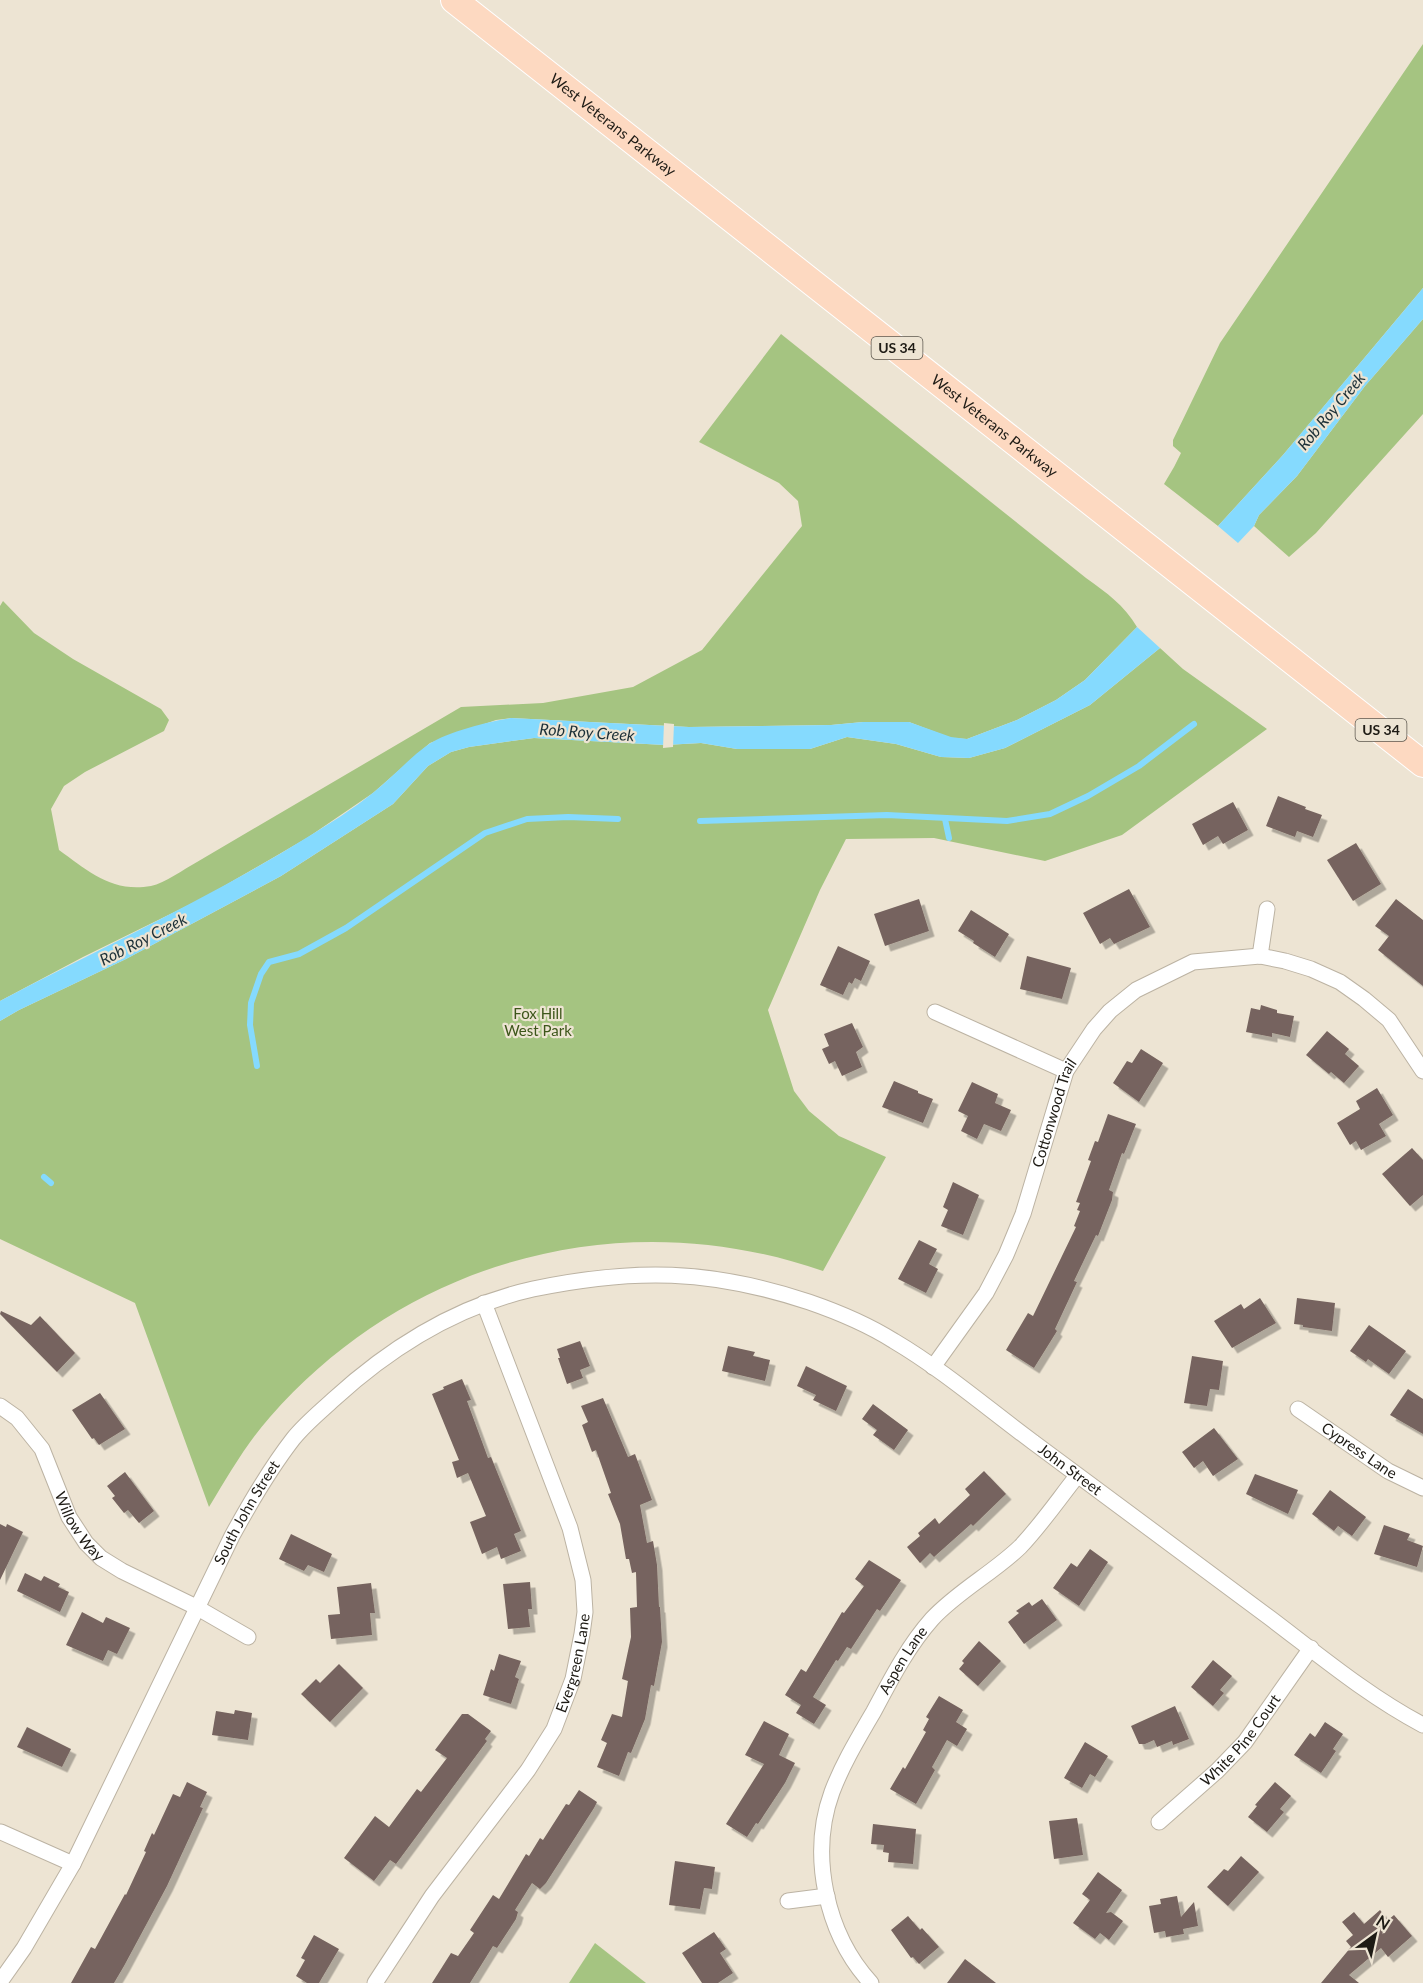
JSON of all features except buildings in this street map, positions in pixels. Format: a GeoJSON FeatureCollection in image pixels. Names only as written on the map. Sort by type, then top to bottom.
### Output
{"type":"FeatureCollection","features":[{"type":"Feature","properties":{"kind":"main road","name":"West Veterans Parkway"},"geometry":{"type":"LineString","coordinates":[[454,0],[1423,764]]}},
{"type":"Feature","properties":{"kind":"street"},"geometry":{"type":"LineString","coordinates":[[1260,956],[1267,909]]}},
{"type":"Feature","properties":{"kind":"street","name":"Cottonwood Trail"},"geometry":{"type":"LineString","coordinates":[[933,1367],[986,1293],[1006,1255],[1023,1214],[1066,1071],[1094,1029],[1110,1011],[1136,990],[1193,962],[1260,956],[1284,960],[1340,982],[1357,993],[1389,1020],[1423,1071]]}},
{"type":"Feature","properties":{"kind":"street"},"geometry":{"type":"LineString","coordinates":[[935,1012],[1066,1071]]}},
{"type":"Feature","properties":{"kind":"street","name":"South John Street"},"geometry":{"type":"LineString","coordinates":[[0,1982],[24,1948],[73,1864],[196,1607],[252,1499],[288,1447],[309,1422],[346,1388],[397,1348],[424,1331],[484,1303],[517,1293],[595,1277],[637,1274],[687,1275]]}},
{"type":"Feature","properties":{"kind":"street","name":"John Street"},"geometry":{"type":"LineString","coordinates":[[687,1275],[738,1282],[786,1295],[840,1313],[892,1340],[933,1367],[1364,1688],[1423,1725]]}},
{"type":"Feature","properties":{"kind":"street","name":"Evergreen Lane"},"geometry":{"type":"LineString","coordinates":[[375,1983],[432,1896],[538,1756],[554,1729],[573,1679],[582,1634],[585,1612],[583,1580],[570,1528],[484,1303]]}},
{"type":"Feature","properties":{"kind":"street","name":"Willow Way"},"geometry":{"type":"LineString","coordinates":[[0,1406],[17,1418],[42,1449],[69,1517],[86,1544],[101,1558],[122,1571],[196,1607]]}},
{"type":"Feature","properties":{"kind":"street","name":"Cypress Lane"},"geometry":{"type":"LineString","coordinates":[[1298,1408],[1388,1471],[1423,1488]]}},
{"type":"Feature","properties":{"kind":"street","name":"Aspen Lane"},"geometry":{"type":"LineString","coordinates":[[871,1983],[847,1951],[836,1927],[827,1896],[823,1849],[832,1792],[898,1667],[932,1619],[1018,1548],[1077,1476]]}},
{"type":"Feature","properties":{"kind":"street"},"geometry":{"type":"LineString","coordinates":[[196,1607],[248,1637]]}},
{"type":"Feature","properties":{"kind":"street","name":"White Pine Court"},"geometry":{"type":"LineString","coordinates":[[1159,1822],[1217,1772],[1245,1742],[1311,1648]]}},
{"type":"Feature","properties":{"kind":"street"},"geometry":{"type":"LineString","coordinates":[[1,1832],[73,1864]]}},
{"type":"Feature","properties":{"kind":"street"},"geometry":{"type":"LineString","coordinates":[[788,1901],[827,1896]]}},
{"type":"Feature","properties":{"kind":"green space"},"geometry":{"type":"Polygon","coordinates":[[[1423,44],[1423,288],[1283,455],[1218,526],[1164,484],[1181,453],[1173,446],[1173,440],[1220,343],[1423,44]]]}},
{"type":"Feature","properties":{"kind":"green space"},"geometry":{"type":"Polygon","coordinates":[[[1423,319],[1423,414],[1316,533],[1289,557],[1254,526],[1259,515],[1297,476],[1365,386],[1423,319]]]}},
{"type":"Feature","properties":{"kind":"green space"},"geometry":{"type":"Polygon","coordinates":[[[781,334],[1108,594],[1121,606],[1137,627],[1085,680],[1056,700],[1017,720],[967,739],[951,738],[909,722],[689,727],[511,718],[496,720],[430,743],[373,793],[307,838],[205,897],[0,1001],[0,606],[3,601],[34,633],[73,659],[161,709],[169,720],[164,731],[85,772],[64,786],[51,809],[59,850],[112,883],[137,887],[151,886],[174,876],[461,707],[543,703],[633,687],[702,650],[802,526],[798,501],[779,483],[699,442],[781,334]]]}},
{"type":"Feature","properties":{"kind":"green space","name":"Fox Hill West Park"},"geometry":{"type":"Polygon","coordinates":[[[1160,648],[1183,669],[1267,729],[1122,835],[1045,861],[934,838],[846,839],[820,890],[768,1010],[794,1091],[809,1111],[839,1136],[886,1157],[823,1271],[748,1251],[672,1242],[597,1245],[524,1259],[454,1283],[387,1317],[326,1362],[261,1427],[209,1507],[135,1303],[0,1239],[0,1021],[126,959],[281,876],[393,804],[428,766],[451,752],[469,747],[534,738],[665,745],[701,743],[737,749],[810,749],[847,737],[896,744],[941,757],[969,758],[1005,748],[1090,705],[1160,648]]]}},
{"type":"Feature","properties":{"kind":"green space"},"geometry":{"type":"Polygon","coordinates":[[[595,1943],[646,1983],[569,1983],[595,1943]]]}},
{"type":"Feature","properties":{"kind":"water","name":"Rob Roy Creek"},"geometry":{"type":"Polygon","coordinates":[[[1423,288],[1423,319],[1365,386],[1297,476],[1259,515],[1254,526],[1238,543],[1218,526],[1283,455],[1423,288]]]}},
{"type":"Feature","properties":{"kind":"water","name":"Rob Roy Creek"},"geometry":{"type":"Polygon","coordinates":[[[1137,627],[1160,648],[1090,705],[1005,748],[969,758],[941,757],[896,744],[847,737],[810,749],[737,749],[701,743],[665,745],[534,738],[469,747],[451,752],[428,766],[393,804],[281,876],[126,959],[0,1021],[0,1001],[193,902],[269,860],[358,804],[429,744],[457,731],[511,718],[689,727],[909,722],[951,737],[967,739],[1017,720],[1056,700],[1085,680],[1137,627]]]}},
{"type":"Feature","properties":{"kind":"pier"},"geometry":{"type":"Polygon","coordinates":[[[664,723],[674,724],[673,747],[663,748],[664,723]]]}},
{"type":"Feature","properties":{"kind":"waterway"},"geometry":{"type":"LineString","coordinates":[[700,821],[887,815],[1007,821],[1050,814],[1088,796],[1139,766],[1194,724]]}},
{"type":"Feature","properties":{"kind":"waterway"},"geometry":{"type":"LineString","coordinates":[[257,1066],[250,1025],[251,1003],[261,974],[269,962],[299,954],[346,928],[485,833],[527,819],[568,817],[618,819]]}},
{"type":"Feature","properties":{"kind":"waterway"},"geometry":{"type":"LineString","coordinates":[[945,819],[949,838]]}},
{"type":"Feature","properties":{"kind":"waterway"},"geometry":{"type":"LineString","coordinates":[[44,1177],[51,1183]]}}]}
